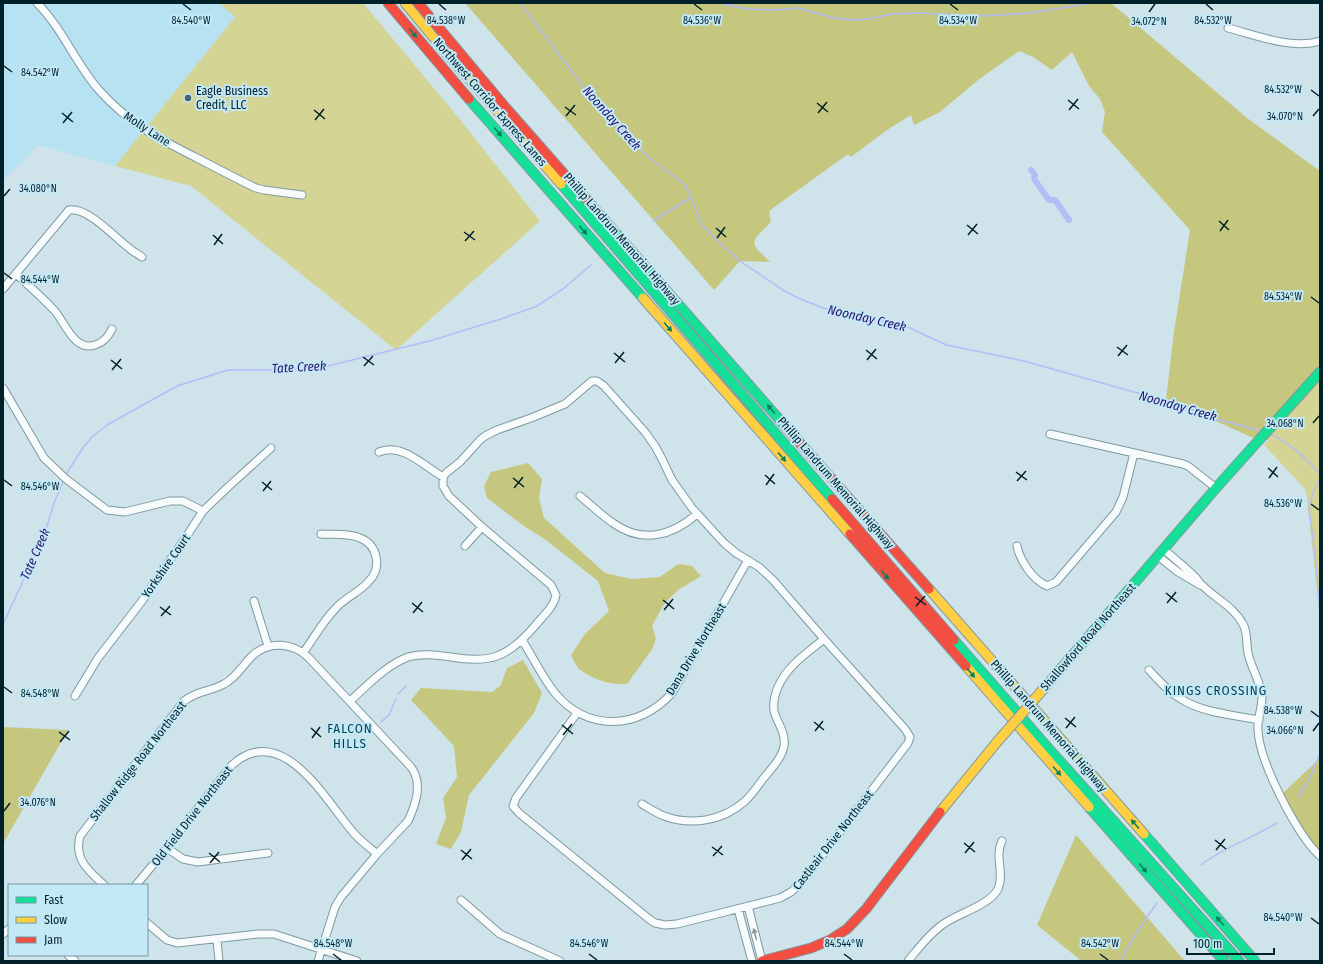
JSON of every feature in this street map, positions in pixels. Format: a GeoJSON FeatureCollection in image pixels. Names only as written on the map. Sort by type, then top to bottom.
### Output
{"type":"FeatureCollection","features":[{"type":"Feature","properties":{"kind":"main road","name":"Phillip Landrum Memorial Highway"},"geometry":{"type":"LineString","coordinates":[[388,3],[419,41],[557,200],[1224,961]]}},
{"type":"Feature","properties":{"kind":"main road","name":"Northwest Corridor Express Lanes"},"geometry":{"type":"LineString","coordinates":[[405,3],[880,556],[1239,961]]}},
{"type":"Feature","properties":{"kind":"main road","name":"Phillip Landrum Memorial Highway"},"geometry":{"type":"LineString","coordinates":[[418,3],[506,108],[1256,961]]}},
{"type":"Feature","properties":{"kind":"main road","name":"Shallowford Road Northeast"},"geometry":{"type":"LineString","coordinates":[[762,961],[816,946],[838,936],[849,927],[866,909],[969,775],[997,742],[1216,488],[1320,372]]}},
{"type":"Feature","properties":{"kind":"main road"},"geometry":{"type":"LineString","coordinates":[[907,565],[1008,691],[1111,808],[1199,915]]}},
{"type":"Feature","properties":{"kind":"street","name":"Molly Lane"},"geometry":{"type":"LineString","coordinates":[[37,3],[57,28],[97,88],[118,110],[142,128],[168,144],[256,188],[302,195]]}},
{"type":"Feature","properties":{"kind":"street"},"geometry":{"type":"LineString","coordinates":[[1228,28],[1290,44],[1303,44],[1320,41]]}},
{"type":"Feature","properties":{"kind":"street"},"geometry":{"type":"LineString","coordinates":[[3,289],[69,210],[75,209],[86,213],[129,249],[142,257]]}},
{"type":"Feature","properties":{"kind":"street"},"geometry":{"type":"LineString","coordinates":[[16,274],[55,310],[64,322],[69,333],[82,345],[92,346],[103,342],[109,336],[112,329]]}},
{"type":"Feature","properties":{"kind":"street","name":"Castleair Drive Northeast"},"geometry":{"type":"LineString","coordinates":[[443,477],[485,436],[497,430],[559,407],[575,396],[597,377],[648,437],[662,459],[672,480],[697,514],[724,543],[736,553],[759,567],[773,580],[913,738],[796,889],[786,896],[670,926],[655,923],[510,806],[577,713]]}},
{"type":"Feature","properties":{"kind":"street"},"geometry":{"type":"LineString","coordinates":[[3,388],[44,458],[66,479],[107,510],[125,512],[170,502],[183,501],[203,511]]}},
{"type":"Feature","properties":{"kind":"street"},"geometry":{"type":"LineString","coordinates":[[1050,434],[1183,464],[1188,466],[1216,488]]}},
{"type":"Feature","properties":{"kind":"street","name":"Yorkshire Court"},"geometry":{"type":"LineString","coordinates":[[75,696],[98,658],[146,595],[203,511],[272,448]]}},
{"type":"Feature","properties":{"kind":"street"},"geometry":{"type":"LineString","coordinates":[[350,701],[382,672],[409,657],[432,655],[469,659],[490,658],[508,651],[522,640],[553,605],[556,595],[551,585],[482,527],[446,492],[443,486],[443,477],[398,450],[384,450],[379,452]]}},
{"type":"Feature","properties":{"kind":"street"},"geometry":{"type":"LineString","coordinates":[[1017,546],[1022,561],[1048,590],[1116,512],[1123,497],[1134,453]]}},
{"type":"Feature","properties":{"kind":"street"},"geometry":{"type":"LineString","coordinates":[[580,496],[613,524],[641,535],[650,536],[664,533],[682,525],[697,514]]}},
{"type":"Feature","properties":{"kind":"street"},"geometry":{"type":"LineString","coordinates":[[465,546],[482,527]]}},
{"type":"Feature","properties":{"kind":"street"},"geometry":{"type":"LineString","coordinates":[[304,653],[336,608],[369,582],[376,570],[377,559],[374,551],[365,541],[355,536],[321,534]]}},
{"type":"Feature","properties":{"kind":"street"},"geometry":{"type":"LineString","coordinates":[[1161,552],[1178,572],[1202,586],[1236,613],[1246,630],[1248,653],[1262,696],[1258,729],[1261,749],[1276,787],[1300,832],[1320,856]]}},
{"type":"Feature","properties":{"kind":"street","name":"Dana Drive Northeast"},"geometry":{"type":"LineString","coordinates":[[522,640],[554,693],[577,713],[602,721],[622,721],[638,718],[664,702],[672,693],[685,673],[748,560]]}},
{"type":"Feature","properties":{"kind":"street"},"geometry":{"type":"LineString","coordinates":[[556,595],[564,594]]}},
{"type":"Feature","properties":{"kind":"street"},"geometry":{"type":"LineString","coordinates":[[254,602],[268,646],[278,644],[286,645],[304,653],[411,767],[415,772],[417,782],[416,801],[408,821],[377,854],[341,897],[335,907],[318,961]]}},
{"type":"Feature","properties":{"kind":"street"},"geometry":{"type":"LineString","coordinates":[[642,804],[663,815],[677,820],[693,821],[712,819],[724,815],[734,810],[744,802],[753,793],[782,754],[784,738],[774,709],[776,695],[782,680],[792,666],[824,639]]}},
{"type":"Feature","properties":{"kind":"street","name":"Shallow Ridge Road Northeast"},"geometry":{"type":"LineString","coordinates":[[103,884],[81,860],[78,848],[80,836],[83,831],[184,701],[197,692],[225,684],[255,653],[268,646]]}},
{"type":"Feature","properties":{"kind":"street"},"geometry":{"type":"LineString","coordinates":[[1149,670],[1173,693],[1190,704],[1208,710],[1259,720]]}},
{"type":"Feature","properties":{"kind":"street","name":"Old Field Drive Northeast"},"geometry":{"type":"LineString","coordinates":[[137,884],[231,766],[242,757],[254,752],[276,753],[290,760],[311,779],[354,833],[377,854]]}},
{"type":"Feature","properties":{"kind":"street"},"geometry":{"type":"LineString","coordinates":[[908,961],[936,929],[951,919],[985,902],[992,896],[1000,884],[1001,876],[998,851],[1002,841]]}},
{"type":"Feature","properties":{"kind":"street"},"geometry":{"type":"LineString","coordinates":[[167,848],[183,859],[198,862],[268,853]]}},
{"type":"Feature","properties":{"kind":"street"},"geometry":{"type":"LineString","coordinates":[[460,900],[500,934],[560,961]]}},
{"type":"Feature","properties":{"kind":"street"},"geometry":{"type":"LineString","coordinates":[[748,906],[762,961]]}},
{"type":"Feature","properties":{"kind":"street"},"geometry":{"type":"LineString","coordinates":[[738,909],[752,961]]}},
{"type":"Feature","properties":{"kind":"street"},"geometry":{"type":"LineString","coordinates":[[148,924],[162,936],[172,942],[182,943],[266,934],[279,936],[357,961]]}},
{"type":"Feature","properties":{"kind":"street"},"geometry":{"type":"LineString","coordinates":[[217,940],[219,961]]}},
{"type":"Feature","properties":{"kind":"shaded area"},"geometry":{"type":"Polygon","coordinates":[[[3,3],[219,3],[235,17],[115,166],[38,145],[3,181],[3,3]]]}},
{"type":"Feature","properties":{"kind":"green space"},"geometry":{"type":"Polygon","coordinates":[[[219,3],[363,3],[462,122],[540,221],[396,350],[191,186],[115,166],[235,17],[219,3]]]}},
{"type":"Feature","properties":{"kind":"green space"},"geometry":{"type":"Polygon","coordinates":[[[465,3],[1111,3],[1247,118],[1320,171],[1320,382],[1268,440],[1258,440],[1166,399],[1174,332],[1190,230],[1102,132],[1105,112],[1100,99],[1089,86],[1072,52],[1052,70],[1033,57],[1019,51],[978,80],[940,112],[914,125],[911,115],[887,130],[851,157],[848,154],[769,211],[771,222],[757,236],[754,243],[757,249],[770,262],[740,261],[714,290],[465,3]]]}},
{"type":"Feature","properties":{"kind":"green space"},"geometry":{"type":"Polygon","coordinates":[[[1320,382],[1320,611],[1306,490],[1264,445],[1320,382]]]}},
{"type":"Feature","properties":{"kind":"green space"},"geometry":{"type":"Polygon","coordinates":[[[528,463],[542,479],[539,498],[544,518],[605,573],[631,579],[660,577],[678,564],[692,566],[701,576],[678,590],[664,604],[652,626],[656,638],[653,648],[627,684],[608,683],[584,673],[579,669],[571,655],[585,634],[609,611],[598,581],[546,540],[524,526],[487,498],[484,486],[491,472],[528,463]]]}},
{"type":"Feature","properties":{"kind":"green space"},"geometry":{"type":"Polygon","coordinates":[[[523,660],[542,693],[534,713],[469,795],[461,832],[451,849],[436,844],[446,818],[443,798],[457,777],[454,746],[411,700],[421,688],[492,692],[501,685],[507,668],[523,660]]]}},
{"type":"Feature","properties":{"kind":"green space"},"geometry":{"type":"Polygon","coordinates":[[[3,727],[68,730],[3,844],[3,727]]]}},
{"type":"Feature","properties":{"kind":"green space"},"geometry":{"type":"Polygon","coordinates":[[[1320,755],[1320,851],[1308,840],[1283,793],[1319,759],[1320,755]]]}},
{"type":"Feature","properties":{"kind":"green space"},"geometry":{"type":"Polygon","coordinates":[[[1076,835],[1185,961],[1079,961],[1079,959],[1037,925],[1076,835]]]}},
{"type":"Feature","properties":{"kind":"waterway","name":"Noonday Creek"},"geometry":{"type":"LineString","coordinates":[[520,3],[598,106],[648,157],[686,186],[702,225],[740,261],[783,290],[823,308],[908,327],[947,345],[1024,361],[1141,394],[1216,419],[1262,431]]}},
{"type":"Feature","properties":{"kind":"waterway"},"geometry":{"type":"LineString","coordinates":[[719,3],[747,9],[772,10],[797,8],[834,18],[854,20],[893,14],[916,13],[982,16],[1030,13],[1092,3]]}},
{"type":"Feature","properties":{"kind":"waterway"},"geometry":{"type":"LineString","coordinates":[[1031,170],[1035,175],[1034,179],[1049,200],[1055,200],[1069,220]]}},
{"type":"Feature","properties":{"kind":"waterway","name":"Tate Creek"},"geometry":{"type":"LineString","coordinates":[[653,221],[690,198]]}},
{"type":"Feature","properties":{"kind":"waterway","name":"Tate Creek"},"geometry":{"type":"LineString","coordinates":[[67,473],[82,449],[92,437],[107,425],[177,386],[228,370],[288,370],[320,368],[433,340],[537,306],[563,289],[591,265]]}},
{"type":"Feature","properties":{"kind":"waterway","name":"Noonday Creek"},"geometry":{"type":"LineString","coordinates":[[1270,434],[1297,451],[1320,474]]}},
{"type":"Feature","properties":{"kind":"waterway"},"geometry":{"type":"LineString","coordinates":[[1320,479],[1313,492],[1309,509],[1320,612]]}},
{"type":"Feature","properties":{"kind":"waterway","name":"Tate Creek"},"geometry":{"type":"LineString","coordinates":[[3,624],[44,536],[54,503],[63,482]]}},
{"type":"Feature","properties":{"kind":"waterway"},"geometry":{"type":"LineString","coordinates":[[398,694],[406,686]]}},
{"type":"Feature","properties":{"kind":"waterway"},"geometry":{"type":"LineString","coordinates":[[381,722],[389,715],[396,699]]}},
{"type":"Feature","properties":{"kind":"waterway"},"geometry":{"type":"LineString","coordinates":[[1298,797],[1308,782],[1320,753]]}},
{"type":"Feature","properties":{"kind":"waterway"},"geometry":{"type":"LineString","coordinates":[[1201,865],[1219,853],[1277,823]]}},
{"type":"Feature","properties":{"kind":"waterway"},"geometry":{"type":"LineString","coordinates":[[1121,961],[1138,931],[1157,903]]}},
{"type":"Feature","properties":{"kind":"traffic: fast"},"geometry":{"type":"LineString","coordinates":[[469,99],[643,298]]}},
{"type":"Feature","properties":{"kind":"traffic: fast"},"geometry":{"type":"LineString","coordinates":[[561,184],[832,499]]}},
{"type":"Feature","properties":{"kind":"traffic: fast"},"geometry":{"type":"LineString","coordinates":[[586,199],[792,434]]}},
{"type":"Feature","properties":{"kind":"traffic: fast"},"geometry":{"type":"LineString","coordinates":[[1047,685],[1216,488],[1320,372]]}},
{"type":"Feature","properties":{"kind":"traffic: fast"},"geometry":{"type":"LineString","coordinates":[[954,640],[1049,749],[1239,961]]}},
{"type":"Feature","properties":{"kind":"traffic: fast"},"geometry":{"type":"LineString","coordinates":[[1089,807],[1224,961]]}},
{"type":"Feature","properties":{"kind":"traffic: fast"},"geometry":{"type":"LineString","coordinates":[[1144,834],[1255,961]]}},
{"type":"Feature","properties":{"kind":"traffic: slow"},"geometry":{"type":"LineString","coordinates":[[405,3],[449,56],[561,184]]}},
{"type":"Feature","properties":{"kind":"traffic: slow"},"geometry":{"type":"LineString","coordinates":[[643,298],[850,534]]}},
{"type":"Feature","properties":{"kind":"traffic: slow"},"geometry":{"type":"LineString","coordinates":[[929,589],[1144,834]]}},
{"type":"Feature","properties":{"kind":"traffic: slow"},"geometry":{"type":"LineString","coordinates":[[966,666],[1089,807]]}},
{"type":"Feature","properties":{"kind":"traffic: slow"},"geometry":{"type":"LineString","coordinates":[[997,742],[1047,685]]}},
{"type":"Feature","properties":{"kind":"traffic: slow"},"geometry":{"type":"LineString","coordinates":[[940,812],[997,742]]}},
{"type":"Feature","properties":{"kind":"traffic: jam"},"geometry":{"type":"LineString","coordinates":[[388,3],[469,99]]}},
{"type":"Feature","properties":{"kind":"traffic: jam"},"geometry":{"type":"LineString","coordinates":[[418,3],[506,108],[586,199]]}},
{"type":"Feature","properties":{"kind":"traffic: jam"},"geometry":{"type":"LineString","coordinates":[[792,434],[929,589]]}},
{"type":"Feature","properties":{"kind":"traffic: jam"},"geometry":{"type":"LineString","coordinates":[[832,499],[954,640]]}},
{"type":"Feature","properties":{"kind":"traffic: jam"},"geometry":{"type":"LineString","coordinates":[[850,534],[966,666]]}},
{"type":"Feature","properties":{"kind":"traffic: jam"},"geometry":{"type":"LineString","coordinates":[[762,961],[811,948],[830,940],[847,929],[866,909],[940,812]]}},
{"type":"Feature","properties":{"kind":"place","name":"Eagle Business Credit, LLC"},"geometry":{"type":"Point","coordinates":[188,98]}},
{"type":"Feature","properties":{"kind":"district","name":"KINGS CROSSING"},"geometry":{"type":"Point","coordinates":[1216,690]}},
{"type":"Feature","properties":{"kind":"district","name":"FALCON HILLS"},"geometry":{"type":"Point","coordinates":[350,736]}}]}
